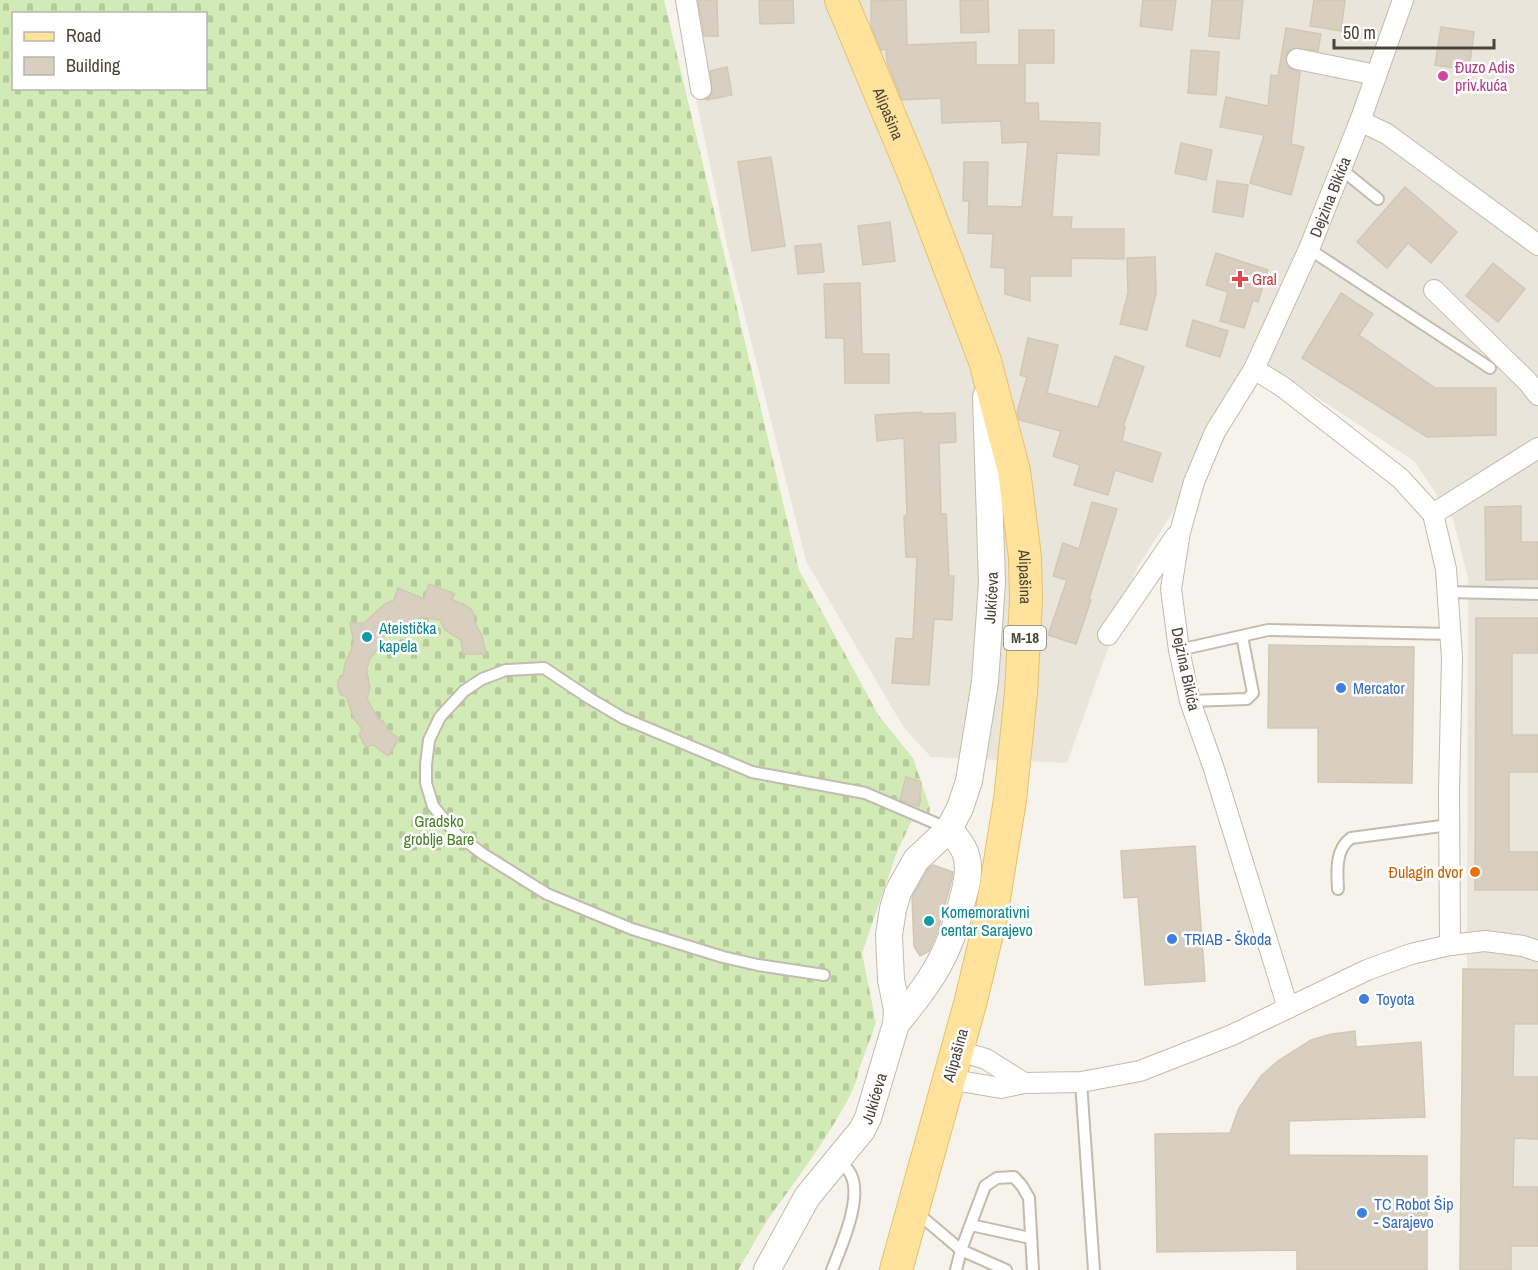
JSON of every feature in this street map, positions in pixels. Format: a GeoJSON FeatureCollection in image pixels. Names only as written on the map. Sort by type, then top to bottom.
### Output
{"type":"FeatureCollection","features":[{"type":"Feature","properties":{"kind":"main road","name":"Alipašina"},"geometry":{"type":"LineString","coordinates":[[841,0],[915,174],[985,361],[1014,471],[1025,557],[1024,651],[1010,800],[991,917],[896,1270]]}},
{"type":"Feature","properties":{"kind":"street"},"geometry":{"type":"LineString","coordinates":[[686,0],[701,89]]}},
{"type":"Feature","properties":{"kind":"street","name":"Dejzina Bikića"},"geometry":{"type":"LineString","coordinates":[[1288,1008],[1213,766],[1190,701],[1179,650],[1171,589],[1180,532],[1194,482],[1215,432],[1254,369],[1309,249],[1360,121],[1403,0]]}},
{"type":"Feature","properties":{"kind":"street"},"geometry":{"type":"LineString","coordinates":[[1297,59],[1377,75]]}},
{"type":"Feature","properties":{"kind":"street"},"geometry":{"type":"LineString","coordinates":[[1360,121],[1387,134],[1538,245]]}},
{"type":"Feature","properties":{"kind":"street"},"geometry":{"type":"LineString","coordinates":[[1434,290],[1528,382],[1538,395]]}},
{"type":"Feature","properties":{"kind":"street","name":"Jukićeva"},"geometry":{"type":"LineString","coordinates":[[767,1270],[807,1197],[862,1130],[868,1118],[896,1024],[897,1009],[891,980],[888,935],[898,892],[916,860],[949,830],[969,782],[986,671],[992,583],[985,361]]}},
{"type":"Feature","properties":{"kind":"street"},"geometry":{"type":"LineString","coordinates":[[1254,369],[1283,387],[1400,478],[1432,514],[1446,568],[1452,658],[1449,825],[1450,945]]}},
{"type":"Feature","properties":{"kind":"street"},"geometry":{"type":"LineString","coordinates":[[1432,514],[1538,448]]}},
{"type":"Feature","properties":{"kind":"street"},"geometry":{"type":"LineString","coordinates":[[1108,635],[1180,532]]}},
{"type":"Feature","properties":{"kind":"street","name":"Jukićeva"},"geometry":{"type":"LineString","coordinates":[[896,1024],[936,973],[946,955],[959,916],[968,880],[968,868],[965,852],[949,830]]}},
{"type":"Feature","properties":{"kind":"street"},"geometry":{"type":"LineString","coordinates":[[952,1065],[1001,1088],[1024,1083],[1081,1082],[1140,1071],[1232,1035],[1367,970],[1411,954],[1450,945],[1485,941],[1523,946],[1538,951]]}},
{"type":"Feature","properties":{"kind":"street"},"geometry":{"type":"LineString","coordinates":[[952,1065],[986,1059],[1024,1083]]}},
{"type":"Feature","properties":{"kind":"lane"},"geometry":{"type":"LineString","coordinates":[[1341,169],[1378,199]]}},
{"type":"Feature","properties":{"kind":"lane"},"geometry":{"type":"LineString","coordinates":[[1309,249],[1490,368]]}},
{"type":"Feature","properties":{"kind":"lane"},"geometry":{"type":"LineString","coordinates":[[1447,592],[1538,594]]}},
{"type":"Feature","properties":{"kind":"lane"},"geometry":{"type":"LineString","coordinates":[[1179,650],[1268,630],[1449,634]]}},
{"type":"Feature","properties":{"kind":"lane"},"geometry":{"type":"LineString","coordinates":[[1190,701],[1251,697],[1253,693],[1242,636]]}},
{"type":"Feature","properties":{"kind":"lane"},"geometry":{"type":"LineString","coordinates":[[824,975],[723,957],[632,930],[547,894],[483,854],[456,834],[433,806],[430,798],[426,783],[429,740],[440,717],[464,691],[482,679],[506,670],[544,668],[623,718],[752,772],[865,793],[949,830]]}},
{"type":"Feature","properties":{"kind":"lane"},"geometry":{"type":"LineString","coordinates":[[1338,889],[1339,858],[1346,842],[1351,838],[1449,825]]}},
{"type":"Feature","properties":{"kind":"lane"},"geometry":{"type":"LineString","coordinates":[[1081,1082],[1094,1270]]}},
{"type":"Feature","properties":{"kind":"lane"},"geometry":{"type":"LineString","coordinates":[[832,1270],[856,1195],[853,1178],[848,1169],[836,1163]]}},
{"type":"Feature","properties":{"kind":"lane"},"geometry":{"type":"LineString","coordinates":[[956,1270],[961,1250],[985,1186],[997,1178],[1014,1177],[1029,1198],[1033,1270]]}},
{"type":"Feature","properties":{"kind":"lane"},"geometry":{"type":"LineString","coordinates":[[912,1208],[961,1250],[1006,1270]]}},
{"type":"Feature","properties":{"kind":"lane"},"geometry":{"type":"LineString","coordinates":[[971,1225],[1030,1238]]}},
{"type":"Feature","properties":{"kind":"shaded area"},"geometry":{"type":"Polygon","coordinates":[[[675,0],[1538,0],[1538,1270],[1463,1270],[1467,972],[1468,579],[1453,519],[1414,461],[1266,364],[1136,570],[1067,763],[931,757],[904,728],[806,561],[727,245],[675,0]]]}},
{"type":"Feature","properties":{"kind":"green space","name":"Gradsko groblje Bare"},"geometry":{"type":"Polygon","coordinates":[[[0,0],[664,0],[799,570],[879,716],[913,758],[930,808],[928,823],[912,820],[897,852],[862,953],[876,1023],[854,1085],[834,1124],[769,1218],[738,1270],[0,1270],[0,0]]]}},
{"type":"Feature","properties":{"kind":"building"},"geometry":{"type":"Polygon","coordinates":[[[698,0],[717,0],[718,36],[704,36],[698,0]]]}},
{"type":"Feature","properties":{"kind":"building"},"geometry":{"type":"Polygon","coordinates":[[[759,0],[793,0],[794,23],[760,24],[759,0]]]}},
{"type":"Feature","properties":{"kind":"building"},"geometry":{"type":"Polygon","coordinates":[[[906,0],[907,45],[976,42],[976,65],[1025,65],[1025,103],[1038,103],[1039,121],[1100,123],[1099,155],[1057,153],[1052,217],[1072,217],[1071,229],[1124,229],[1124,259],[1071,258],[1071,276],[1030,276],[1030,301],[1005,294],[1005,268],[991,267],[993,234],[968,233],[969,201],[963,201],[964,162],[988,162],[987,206],[1022,207],[1028,142],[1002,143],[1001,121],[942,123],[941,98],[902,100],[887,62],[886,49],[881,50],[871,26],[871,1],[906,0]]]}},
{"type":"Feature","properties":{"kind":"building"},"geometry":{"type":"Polygon","coordinates":[[[960,0],[988,0],[989,32],[961,33],[960,0]]]}},
{"type":"Feature","properties":{"kind":"building"},"geometry":{"type":"Polygon","coordinates":[[[1143,0],[1176,0],[1172,30],[1140,26],[1143,0]]]}},
{"type":"Feature","properties":{"kind":"building"},"geometry":{"type":"Polygon","coordinates":[[[1212,0],[1243,0],[1239,39],[1209,36],[1212,0]]]}},
{"type":"Feature","properties":{"kind":"building"},"geometry":{"type":"Polygon","coordinates":[[[1314,0],[1345,0],[1341,31],[1310,26],[1314,0]]]}},
{"type":"Feature","properties":{"kind":"building"},"geometry":{"type":"Polygon","coordinates":[[[1441,27],[1474,32],[1469,70],[1435,65],[1441,27]]]}},
{"type":"Feature","properties":{"kind":"building"},"geometry":{"type":"Polygon","coordinates":[[[1286,28],[1321,34],[1318,51],[1294,48],[1285,57],[1289,68],[1300,72],[1291,144],[1304,147],[1291,195],[1250,183],[1264,135],[1220,127],[1226,97],[1268,106],[1271,75],[1278,76],[1286,28]]]}},
{"type":"Feature","properties":{"kind":"building"},"geometry":{"type":"Polygon","coordinates":[[[1019,30],[1054,30],[1054,63],[1019,63],[1019,30]]]}},
{"type":"Feature","properties":{"kind":"building"},"geometry":{"type":"Polygon","coordinates":[[[1191,50],[1219,52],[1216,95],[1188,93],[1191,50]]]}},
{"type":"Feature","properties":{"kind":"building"},"geometry":{"type":"Polygon","coordinates":[[[727,67],[732,95],[707,100],[712,93],[710,71],[727,67]]]}},
{"type":"Feature","properties":{"kind":"building"},"geometry":{"type":"Polygon","coordinates":[[[1181,143],[1212,150],[1206,180],[1175,173],[1181,143]]]}},
{"type":"Feature","properties":{"kind":"building"},"geometry":{"type":"Polygon","coordinates":[[[771,157],[785,246],[752,251],[738,162],[771,157]]]}},
{"type":"Feature","properties":{"kind":"building"},"geometry":{"type":"Polygon","coordinates":[[[1217,181],[1248,185],[1243,217],[1213,212],[1217,181]]]}},
{"type":"Feature","properties":{"kind":"building"},"geometry":{"type":"Polygon","coordinates":[[[1405,187],[1457,232],[1431,263],[1408,243],[1387,268],[1357,242],[1405,187]]]}},
{"type":"Feature","properties":{"kind":"building"},"geometry":{"type":"Polygon","coordinates":[[[890,222],[895,261],[863,265],[858,226],[890,222]]]}},
{"type":"Feature","properties":{"kind":"building"},"geometry":{"type":"Polygon","coordinates":[[[821,244],[824,272],[798,274],[795,246],[821,244]]]}},
{"type":"Feature","properties":{"kind":"building"},"geometry":{"type":"Polygon","coordinates":[[[1216,253],[1268,270],[1258,302],[1253,300],[1244,328],[1220,321],[1228,292],[1206,285],[1216,253]]]}},
{"type":"Feature","properties":{"kind":"building"},"geometry":{"type":"Polygon","coordinates":[[[1155,257],[1156,293],[1147,330],[1120,324],[1128,293],[1127,258],[1155,257]]]}},
{"type":"Feature","properties":{"kind":"building"},"geometry":{"type":"Polygon","coordinates":[[[1493,263],[1525,289],[1498,322],[1466,296],[1493,263]]]}},
{"type":"Feature","properties":{"kind":"building"},"geometry":{"type":"Polygon","coordinates":[[[860,283],[862,354],[889,354],[889,383],[845,383],[844,338],[826,338],[824,284],[860,283]]]}},
{"type":"Feature","properties":{"kind":"building"},"geometry":{"type":"Polygon","coordinates":[[[1341,293],[1373,314],[1359,335],[1435,388],[1496,388],[1496,435],[1427,437],[1302,358],[1341,293]]]}},
{"type":"Feature","properties":{"kind":"building"},"geometry":{"type":"Polygon","coordinates":[[[1193,320],[1228,331],[1220,357],[1186,346],[1193,320]]]}},
{"type":"Feature","properties":{"kind":"building"},"geometry":{"type":"Polygon","coordinates":[[[1028,338],[1058,345],[1047,393],[1098,407],[1115,356],[1144,367],[1123,427],[1125,427],[1122,441],[1161,453],[1152,482],[1115,470],[1108,495],[1074,485],[1080,465],[1053,456],[1061,431],[1019,420],[1017,412],[1027,377],[1020,375],[1028,338]]]}},
{"type":"Feature","properties":{"kind":"building"},"geometry":{"type":"Polygon","coordinates":[[[922,412],[922,414],[955,413],[956,442],[939,443],[941,514],[946,514],[949,576],[954,576],[952,620],[934,619],[929,685],[892,683],[896,638],[913,639],[917,557],[906,557],[904,438],[877,441],[875,415],[922,412]]]}},
{"type":"Feature","properties":{"kind":"building"},"geometry":{"type":"Polygon","coordinates":[[[1092,502],[1117,509],[1076,644],[1048,635],[1067,580],[1053,576],[1063,543],[1079,549],[1092,502]]]}},
{"type":"Feature","properties":{"kind":"building"},"geometry":{"type":"Polygon","coordinates":[[[1521,506],[1521,542],[1538,542],[1538,579],[1486,580],[1485,507],[1521,506]]]}},
{"type":"Feature","properties":{"kind":"building"},"geometry":{"type":"Polygon","coordinates":[[[429,584],[455,594],[451,599],[470,608],[482,636],[486,654],[463,654],[461,640],[445,630],[440,620],[422,617],[413,624],[401,623],[382,638],[367,668],[370,686],[367,699],[378,719],[383,721],[388,730],[399,739],[388,756],[373,745],[366,747],[359,735],[362,729],[354,719],[346,696],[341,695],[338,689],[338,680],[343,676],[345,664],[354,643],[350,623],[364,623],[385,604],[394,600],[398,588],[424,599],[429,584]]]}},
{"type":"Feature","properties":{"kind":"building"},"geometry":{"type":"Polygon","coordinates":[[[1476,618],[1538,618],[1538,653],[1512,653],[1512,735],[1538,735],[1538,772],[1509,772],[1509,852],[1538,852],[1538,890],[1475,890],[1476,618]]]}},
{"type":"Feature","properties":{"kind":"building","name":"Mercator"},"geometry":{"type":"Polygon","coordinates":[[[1269,645],[1414,647],[1412,783],[1318,782],[1318,728],[1268,728],[1269,645]]]}},
{"type":"Feature","properties":{"kind":"building"},"geometry":{"type":"Polygon","coordinates":[[[906,777],[921,782],[919,806],[900,800],[906,777]]]}},
{"type":"Feature","properties":{"kind":"building","name":"TRIAB - Škoda"},"geometry":{"type":"Polygon","coordinates":[[[1195,846],[1205,981],[1145,985],[1138,897],[1124,898],[1121,851],[1195,846]]]}},
{"type":"Feature","properties":{"kind":"building","name":"Komemorativni centar Sarajevo"},"geometry":{"type":"Polygon","coordinates":[[[933,865],[953,872],[952,879],[938,930],[929,951],[920,956],[914,946],[912,897],[928,869],[933,865]]]}},
{"type":"Feature","properties":{"kind":"building"},"geometry":{"type":"Polygon","coordinates":[[[1463,969],[1538,970],[1538,1024],[1514,1024],[1513,1077],[1538,1077],[1538,1139],[1514,1138],[1513,1187],[1538,1187],[1538,1246],[1511,1246],[1511,1270],[1460,1270],[1463,969]]]}},
{"type":"Feature","properties":{"kind":"building"},"geometry":{"type":"Polygon","coordinates":[[[1355,1031],[1356,1047],[1421,1042],[1425,1117],[1289,1121],[1289,1155],[1427,1156],[1427,1270],[1297,1270],[1297,1250],[1157,1252],[1155,1134],[1230,1133],[1239,1108],[1261,1076],[1278,1061],[1311,1040],[1355,1031]]]}},
{"type":"Feature","properties":{"kind":"place","name":"Đuzo Adis priv.kuća"},"geometry":{"type":"Point","coordinates":[1443,76]}},
{"type":"Feature","properties":{"kind":"place","name":"Gral"},"geometry":{"type":"Point","coordinates":[1240,279]}},
{"type":"Feature","properties":{"kind":"place","name":"Ateistička kapela"},"geometry":{"type":"Point","coordinates":[367,637]}},
{"type":"Feature","properties":{"kind":"place","name":"Mercator"},"geometry":{"type":"Point","coordinates":[1341,688]}},
{"type":"Feature","properties":{"kind":"place","name":"Đulagin dvor"},"geometry":{"type":"Point","coordinates":[1475,872]}},
{"type":"Feature","properties":{"kind":"place","name":"Komemorativni centar Sarajevo"},"geometry":{"type":"Point","coordinates":[929,921]}},
{"type":"Feature","properties":{"kind":"place","name":"TRIAB - Škoda"},"geometry":{"type":"Point","coordinates":[1172,939]}},
{"type":"Feature","properties":{"kind":"place","name":"Toyota"},"geometry":{"type":"Point","coordinates":[1364,999]}},
{"type":"Feature","properties":{"kind":"place","name":"TC Robot Šip - Sarajevo"},"geometry":{"type":"Point","coordinates":[1362,1213]}}]}
